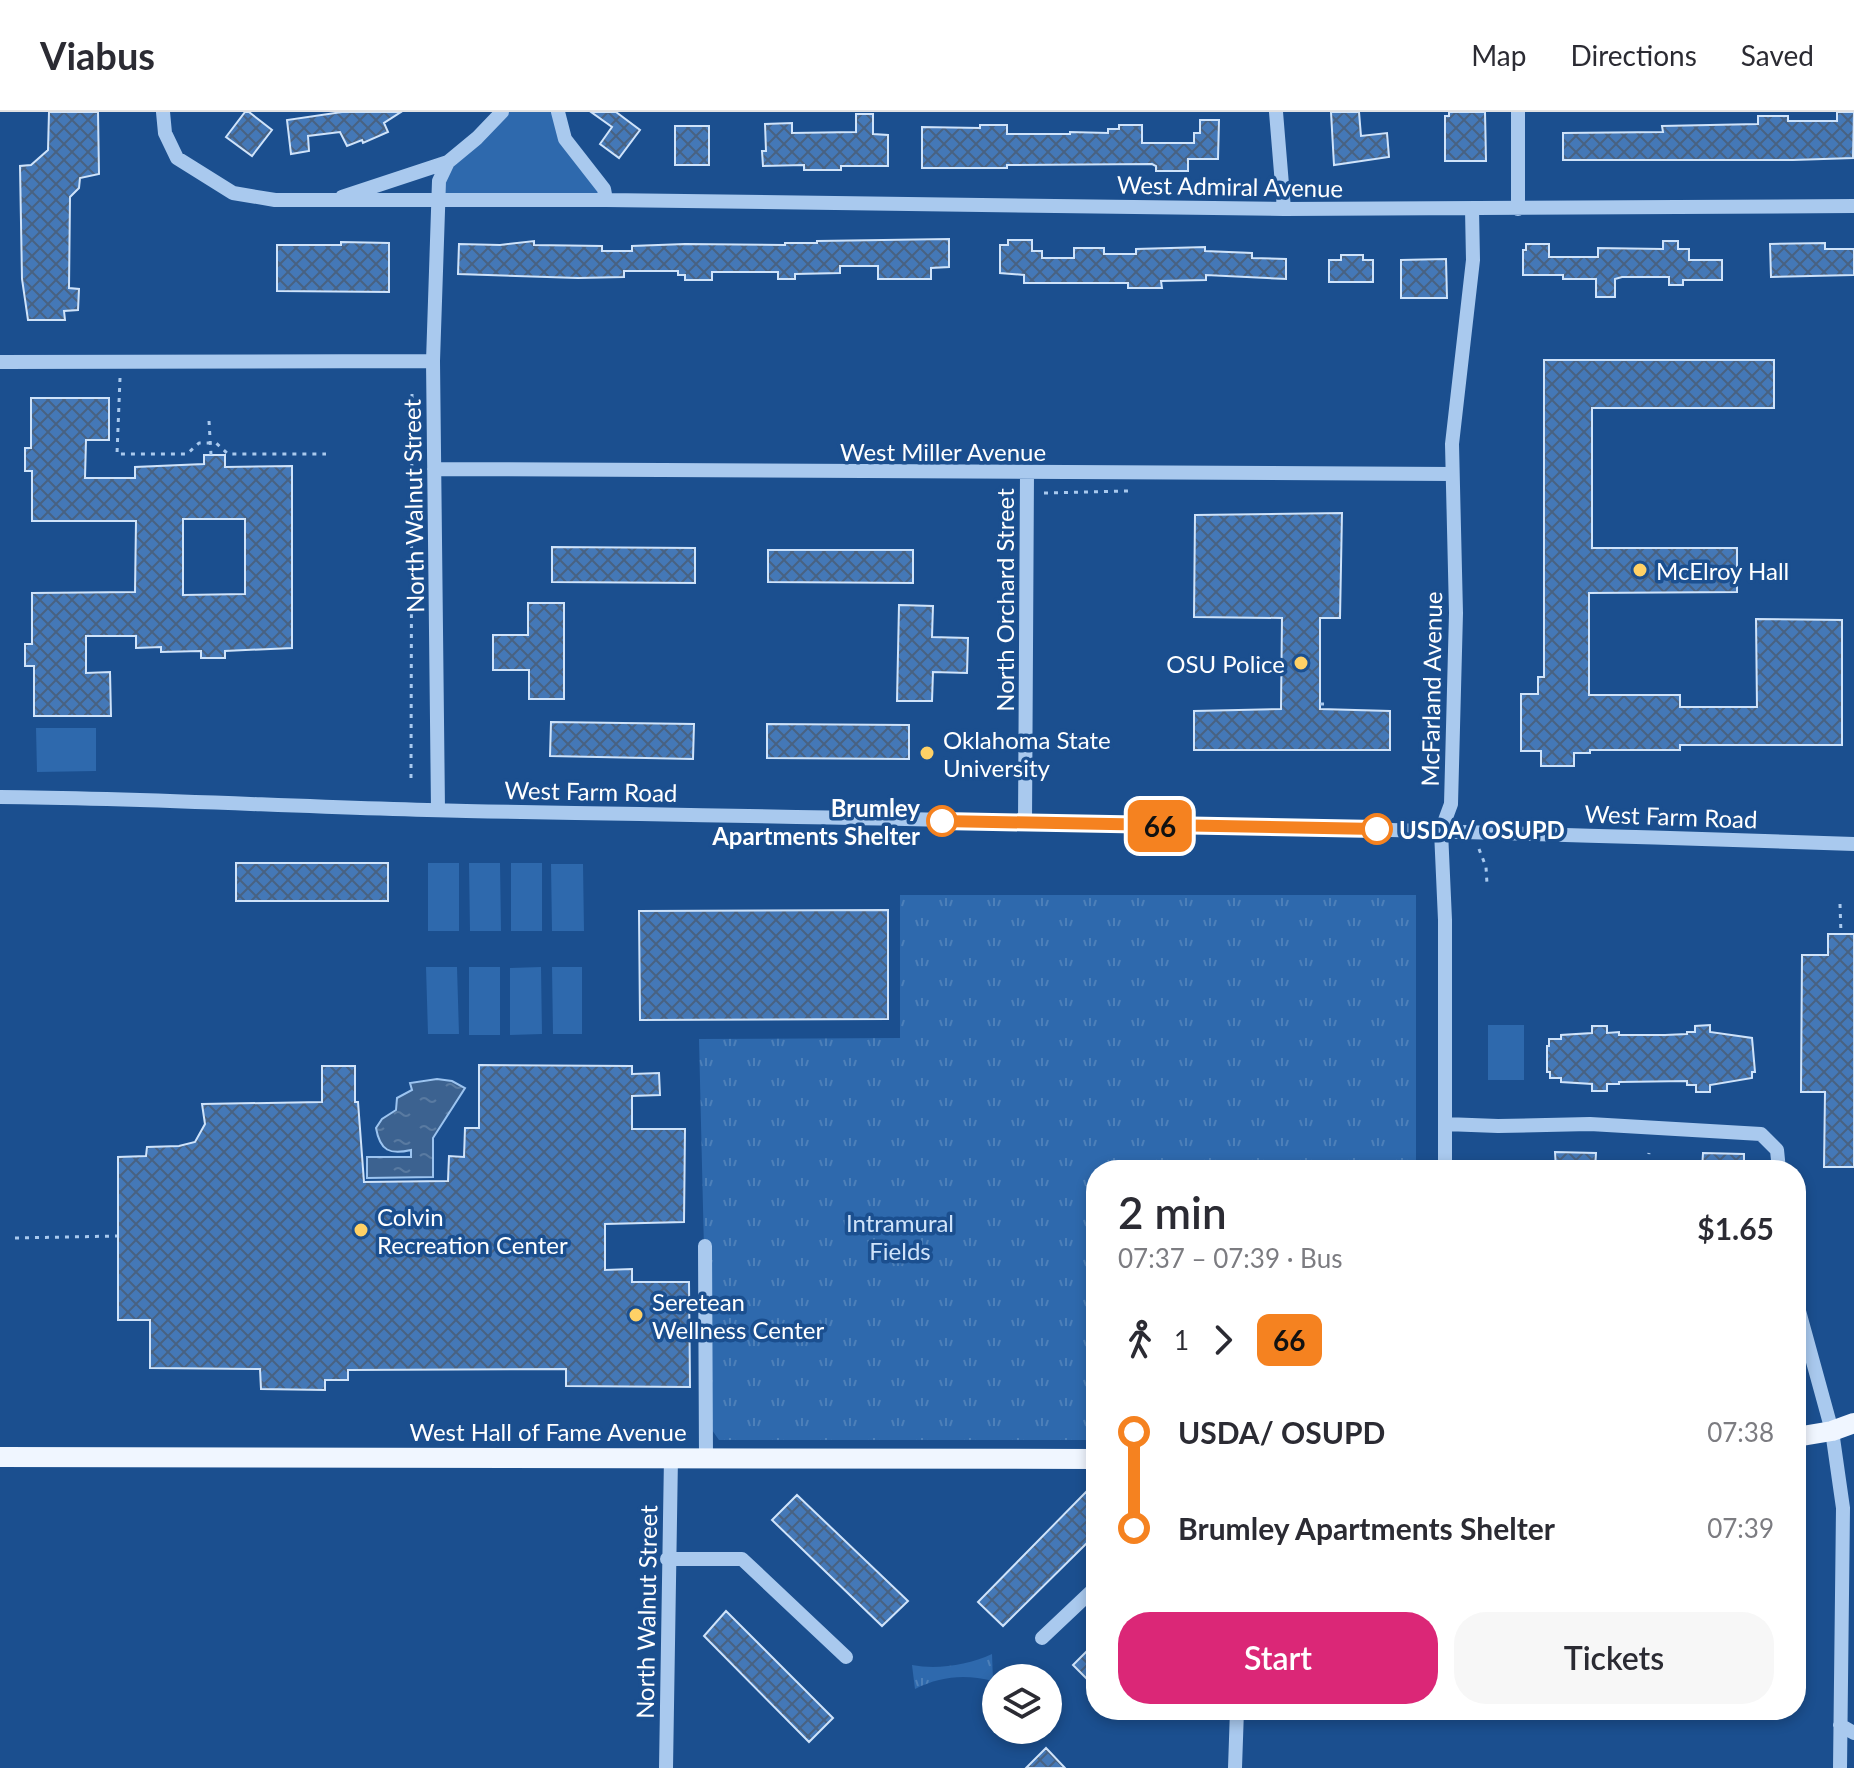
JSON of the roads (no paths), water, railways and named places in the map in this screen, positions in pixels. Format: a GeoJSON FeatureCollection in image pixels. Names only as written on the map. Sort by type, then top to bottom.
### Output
{"type":"FeatureCollection","features":[{"type":"Feature","properties":{"kind":"main road"},"geometry":{"type":"LineString","coordinates":[[1806,1435],[1854,1423]]}},
{"type":"Feature","properties":{"kind":"main road","name":"West Hall of Fame Avenue"},"geometry":{"type":"LineString","coordinates":[[0,1457],[1086,1459]]}},
{"type":"Feature","properties":{"kind":"street","name":"West Admiral Avenue"},"geometry":{"type":"LineString","coordinates":[[163,112],[165,133],[177,158],[233,193],[275,200],[606,200],[1284,209],[1854,206]]}},
{"type":"Feature","properties":{"kind":"street"},"geometry":{"type":"LineString","coordinates":[[330,201],[448,162],[502,112]]}},
{"type":"Feature","properties":{"kind":"street"},"geometry":{"type":"LineString","coordinates":[[558,112],[565,139],[604,189],[606,200]]}},
{"type":"Feature","properties":{"kind":"street"},"geometry":{"type":"LineString","coordinates":[[1276,112],[1284,209]]}},
{"type":"Feature","properties":{"kind":"street"},"geometry":{"type":"LineString","coordinates":[[1518,112],[1518,209]]}},
{"type":"Feature","properties":{"kind":"street","name":"North Walnut Street"},"geometry":{"type":"LineString","coordinates":[[438,810],[433,361],[437,201],[439,181],[448,162]]}},
{"type":"Feature","properties":{"kind":"street","name":"McFarland Avenue"},"geometry":{"type":"LineString","coordinates":[[1445,1160],[1445,920],[1441,831],[1451,804],[1456,613],[1455,489],[1452,474],[1456,395],[1473,260],[1472,209]]}},
{"type":"Feature","properties":{"kind":"street"},"geometry":{"type":"LineString","coordinates":[[0,362],[433,361]]}},
{"type":"Feature","properties":{"kind":"street","name":"West Miller Avenue"},"geometry":{"type":"LineString","coordinates":[[434,469],[1452,474]]}},
{"type":"Feature","properties":{"kind":"street","name":"North Orchard Street"},"geometry":{"type":"LineString","coordinates":[[1025,823],[1027,473]]}},
{"type":"Feature","properties":{"kind":"street","name":"West Farm Road"},"geometry":{"type":"LineString","coordinates":[[0,797],[163,799],[438,810],[1441,831],[1854,844]]}},
{"type":"Feature","properties":{"kind":"street"},"geometry":{"type":"LineString","coordinates":[[1445,1124],[1590,1124],[1761,1134],[1777,1150],[1778,1160]]}},
{"type":"Feature","properties":{"kind":"street"},"geometry":{"type":"LineString","coordinates":[[705,1246],[706,1458]]}},
{"type":"Feature","properties":{"kind":"street"},"geometry":{"type":"LineString","coordinates":[[1806,1336],[1832,1431],[1843,1508],[1848,1622],[1840,1768]]}},
{"type":"Feature","properties":{"kind":"street","name":"North Walnut Street"},"geometry":{"type":"LineString","coordinates":[[666,1768],[671,1457]]}},
{"type":"Feature","properties":{"kind":"street"},"geometry":{"type":"LineString","coordinates":[[667,1559],[742,1559],[846,1657]]}},
{"type":"Feature","properties":{"kind":"street"},"geometry":{"type":"LineString","coordinates":[[1042,1638],[1086,1596]]}},
{"type":"Feature","properties":{"kind":"street"},"geometry":{"type":"LineString","coordinates":[[1235,1768],[1237,1720]]}},
{"type":"Feature","properties":{"kind":"street"},"geometry":{"type":"LineString","coordinates":[[1840,1725],[1854,1733]]}},
{"type":"Feature","properties":{"kind":"water"},"geometry":{"type":"Polygon","coordinates":[[[437,1079],[452,1081],[465,1088],[433,1138],[433,1177],[367,1178],[367,1157],[411,1157],[411,1150],[387,1150],[380,1142],[376,1128],[382,1119],[396,1110],[397,1098],[412,1090],[410,1083],[437,1079]]]}},
{"type":"Feature","properties":{"kind":"place","name":"McElroy Hall"},"geometry":{"type":"Point","coordinates":[1640,570]}},
{"type":"Feature","properties":{"kind":"place","name":"OSU Police"},"geometry":{"type":"Point","coordinates":[1301,663]}},
{"type":"Feature","properties":{"kind":"place","name":"Oklahoma State University"},"geometry":{"type":"Point","coordinates":[927,753]}},
{"type":"Feature","properties":{"kind":"place","name":"Brumley Apartments Shelter"},"geometry":{"type":"Point","coordinates":[942,821]}},
{"type":"Feature","properties":{"kind":"place","name":"USDA/ OSUPD"},"geometry":{"type":"Point","coordinates":[1377,829]}},
{"type":"Feature","properties":{"kind":"place","name":"Colvin Recreation Center"},"geometry":{"type":"Point","coordinates":[361,1230]}},
{"type":"Feature","properties":{"kind":"place","name":"Seretean Wellness Center"},"geometry":{"type":"Point","coordinates":[636,1315]}},
{"type":"Feature","properties":{"kind":"park label","name":"Intramural Fields"},"geometry":{"type":"Point","coordinates":[900,1236]}}]}
